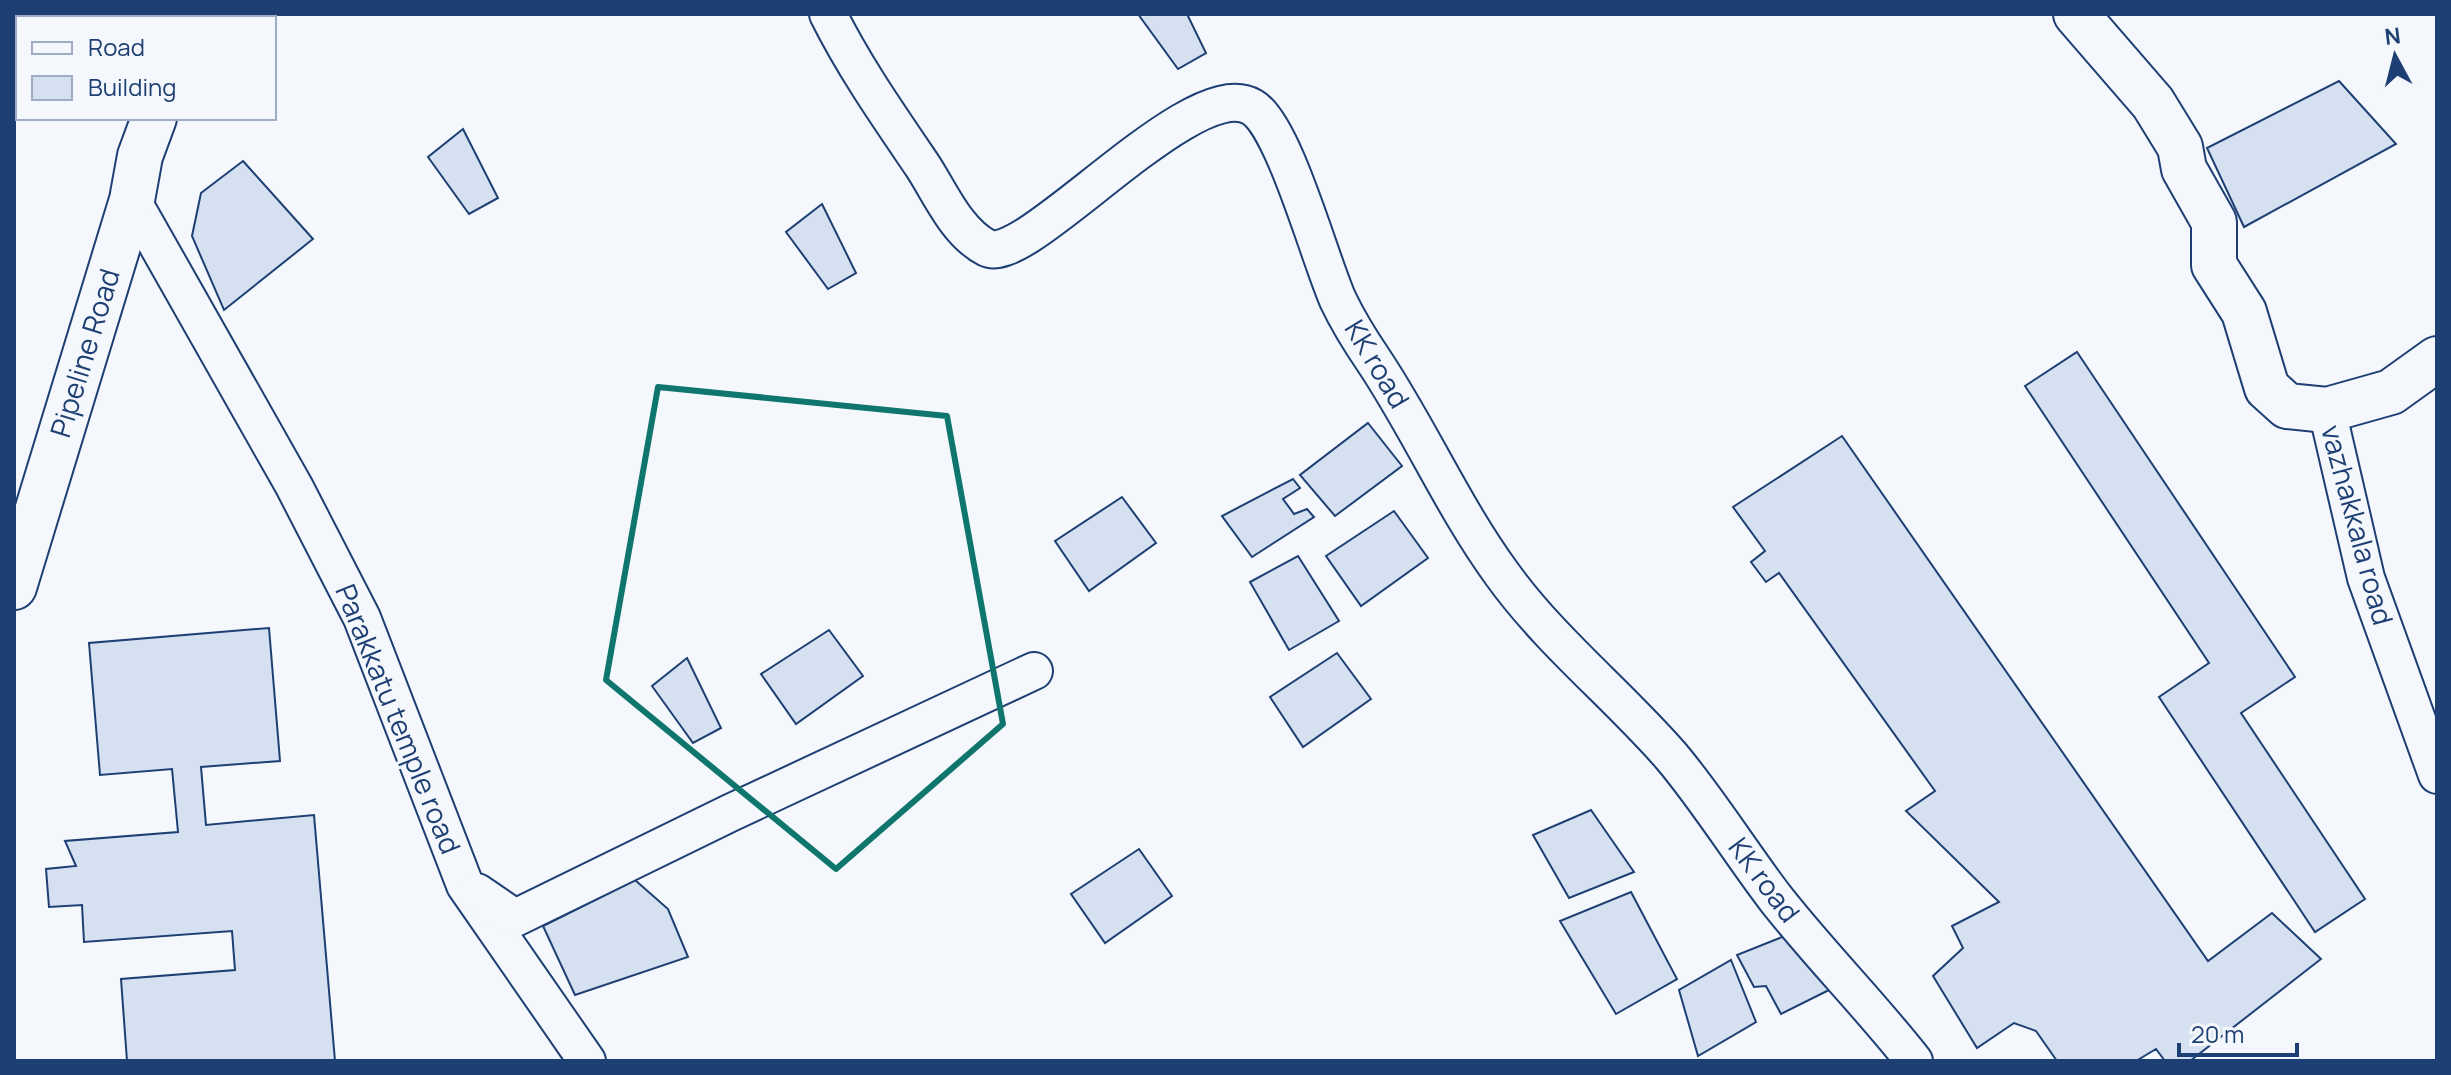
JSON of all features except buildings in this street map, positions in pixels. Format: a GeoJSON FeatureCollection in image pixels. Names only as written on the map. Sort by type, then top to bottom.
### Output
{"type":"FeatureCollection","features":[{"type":"Feature","properties":{"kind":"street","name":"KK road"},"geometry":{"type":"LineString","coordinates":[[828,14],[852,60],[943,201],[967,231],[986,247],[995,250],[1016,242],[1057,217],[1119,162],[1171,129],[1213,108],[1238,103],[1253,107],[1266,121],[1280,149],[1339,301],[1500,571],[1574,659],[1669,755],[1779,901],[1914,1061]]}},
{"type":"Feature","properties":{"kind":"street"},"geometry":{"type":"LineString","coordinates":[[2076,14],[2153,103],[2180,147],[2184,169],[2214,222],[2214,265],[2244,312],[2267,388],[2287,406],[2327,410],[2391,392],[2437,359]]}},
{"type":"Feature","properties":{"kind":"street","name":"Pipeline Road"},"geometry":{"type":"LineString","coordinates":[[14,587],[132,200],[139,131]]}},
{"type":"Feature","properties":{"kind":"street","name":"Parakkatu temple road"},"geometry":{"type":"LineString","coordinates":[[132,200],[294,486],[362,618],[465,885],[587,1061]]}},
{"type":"Feature","properties":{"kind":"street","name":"vazhakkala road"},"geometry":{"type":"LineString","coordinates":[[2327,410],[2366,578],[2437,775]]}},
{"type":"Feature","properties":{"kind":"street"},"geometry":{"type":"LineString","coordinates":[[465,885],[515,918],[566,896],[730,813],[1034,671]]}},
{"type":"Feature","properties":{"kind":"highlighted area"},"geometry":{"type":"Polygon","coordinates":[[[658,387],[947,416],[1003,724],[836,869],[606,680],[658,387]]]}}]}
